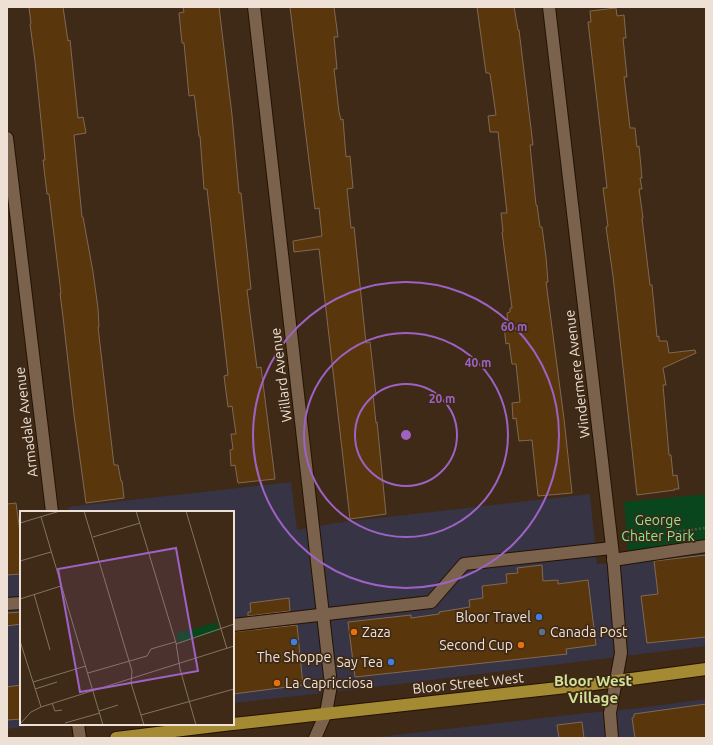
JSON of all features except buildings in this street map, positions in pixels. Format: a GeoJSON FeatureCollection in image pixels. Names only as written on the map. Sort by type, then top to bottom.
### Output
{"type":"FeatureCollection","features":[{"type":"Feature","properties":{"kind":"main road","name":"Bloor Street West"},"geometry":{"type":"LineString","coordinates":[[234,724],[594,684],[706,669]]}},
{"type":"Feature","properties":{"kind":"main road","name":"Bloor Street West"},"geometry":{"type":"LineString","coordinates":[[116,738],[225,725]]}},
{"type":"Feature","properties":{"kind":"street","name":"Willard Avenue"},"geometry":{"type":"LineString","coordinates":[[254,7],[331,685],[326,713],[316,738]]}},
{"type":"Feature","properties":{"kind":"street","name":"Windermere Avenue"},"geometry":{"type":"LineString","coordinates":[[549,7],[612,548],[621,653],[610,713],[612,738]]}},
{"type":"Feature","properties":{"kind":"street","name":"Armadale Avenue"},"geometry":{"type":"LineString","coordinates":[[7,138],[52,511]]}},
{"type":"Feature","properties":{"kind":"street"},"geometry":{"type":"LineString","coordinates":[[613,560],[706,546]]}},
{"type":"Feature","properties":{"kind":"street"},"geometry":{"type":"LineString","coordinates":[[234,625],[431,602],[464,564],[612,548]]}},
{"type":"Feature","properties":{"kind":"street"},"geometry":{"type":"LineString","coordinates":[[7,604],[20,602]]}},
{"type":"Feature","properties":{"kind":"street"},"geometry":{"type":"LineString","coordinates":[[78,725],[80,738]]}},
{"type":"Feature","properties":{"kind":"path"},"geometry":{"type":"LineString","coordinates":[[624,538],[706,528]]}},
{"type":"Feature","properties":{"kind":"shaded area"},"geometry":{"type":"Polygon","coordinates":[[[291,482],[297,530],[335,523],[590,494],[597,564],[630,562],[706,552],[706,646],[234,703],[234,511],[69,511],[68,507],[291,482]]]}},
{"type":"Feature","properties":{"kind":"shaded area"},"geometry":{"type":"Polygon","coordinates":[[[20,574],[20,725],[38,725],[7,729],[7,575],[20,574]]]}},
{"type":"Feature","properties":{"kind":"shaded area"},"geometry":{"type":"Polygon","coordinates":[[[706,699],[706,738],[369,738],[632,709],[706,699]]]}},
{"type":"Feature","properties":{"kind":"green space","name":"George Chater Park"},"geometry":{"type":"Polygon","coordinates":[[[706,494],[706,552],[629,562],[624,502],[706,494]]]}},
{"type":"Feature","properties":{"kind":"place","name":"Bloor Travel"},"geometry":{"type":"Point","coordinates":[539,617]}},
{"type":"Feature","properties":{"kind":"place","name":"Zaza"},"geometry":{"type":"Point","coordinates":[354,632]}},
{"type":"Feature","properties":{"kind":"place","name":"Canada Post"},"geometry":{"type":"Point","coordinates":[542,632]}},
{"type":"Feature","properties":{"kind":"place","name":"The Shoppe"},"geometry":{"type":"Point","coordinates":[294,642]}},
{"type":"Feature","properties":{"kind":"place","name":"Second Cup"},"geometry":{"type":"Point","coordinates":[521,645]}},
{"type":"Feature","properties":{"kind":"place","name":"Say Tea"},"geometry":{"type":"Point","coordinates":[391,662]}},
{"type":"Feature","properties":{"kind":"place","name":"La Capricciosa"},"geometry":{"type":"Point","coordinates":[277,683]}},
{"type":"Feature","properties":{"kind":"district","name":"Bloor West Village"},"geometry":{"type":"Point","coordinates":[593,690]}}]}
